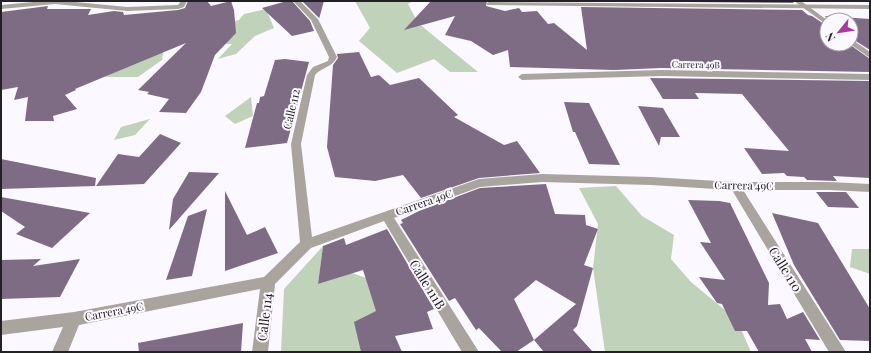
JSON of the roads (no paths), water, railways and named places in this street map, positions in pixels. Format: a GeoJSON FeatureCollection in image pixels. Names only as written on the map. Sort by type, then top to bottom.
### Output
{"type":"FeatureCollection","features":[{"type":"Feature","properties":{"kind":"street"},"geometry":{"type":"LineString","coordinates":[[1,6],[54,2],[127,9],[178,7],[182,6],[184,1]]}},
{"type":"Feature","properties":{"kind":"street","name":"Calle 112"},"geometry":{"type":"LineString","coordinates":[[296,1],[314,18],[333,57],[331,62],[316,69],[311,75],[296,144],[307,244]]}},
{"type":"Feature","properties":{"kind":"street"},"geometry":{"type":"LineString","coordinates":[[797,1],[819,17]]}},
{"type":"Feature","properties":{"kind":"street"},"geometry":{"type":"LineString","coordinates":[[489,4],[870,7]]}},
{"type":"Feature","properties":{"kind":"street"},"geometry":{"type":"LineString","coordinates":[[859,47],[870,56]]}},
{"type":"Feature","properties":{"kind":"street","name":"Carrera 49B"},"geometry":{"type":"LineString","coordinates":[[522,77],[661,74],[870,77]]}},
{"type":"Feature","properties":{"kind":"street","name":"Carrera 49C"},"geometry":{"type":"LineString","coordinates":[[1,328],[74,319],[268,282],[307,244],[479,182],[542,178],[651,181],[735,186],[829,186],[870,188]]}},
{"type":"Feature","properties":{"kind":"street","name":"Calle 110"},"geometry":{"type":"LineString","coordinates":[[735,186],[838,352]]}},
{"type":"Feature","properties":{"kind":"street","name":"Calle 111B"},"geometry":{"type":"LineString","coordinates":[[386,215],[471,352]]}},
{"type":"Feature","properties":{"kind":"street","name":"Calle 114"},"geometry":{"type":"LineString","coordinates":[[260,352],[268,282]]}},
{"type":"Feature","properties":{"kind":"street"},"geometry":{"type":"LineString","coordinates":[[60,352],[74,319]]}}]}
